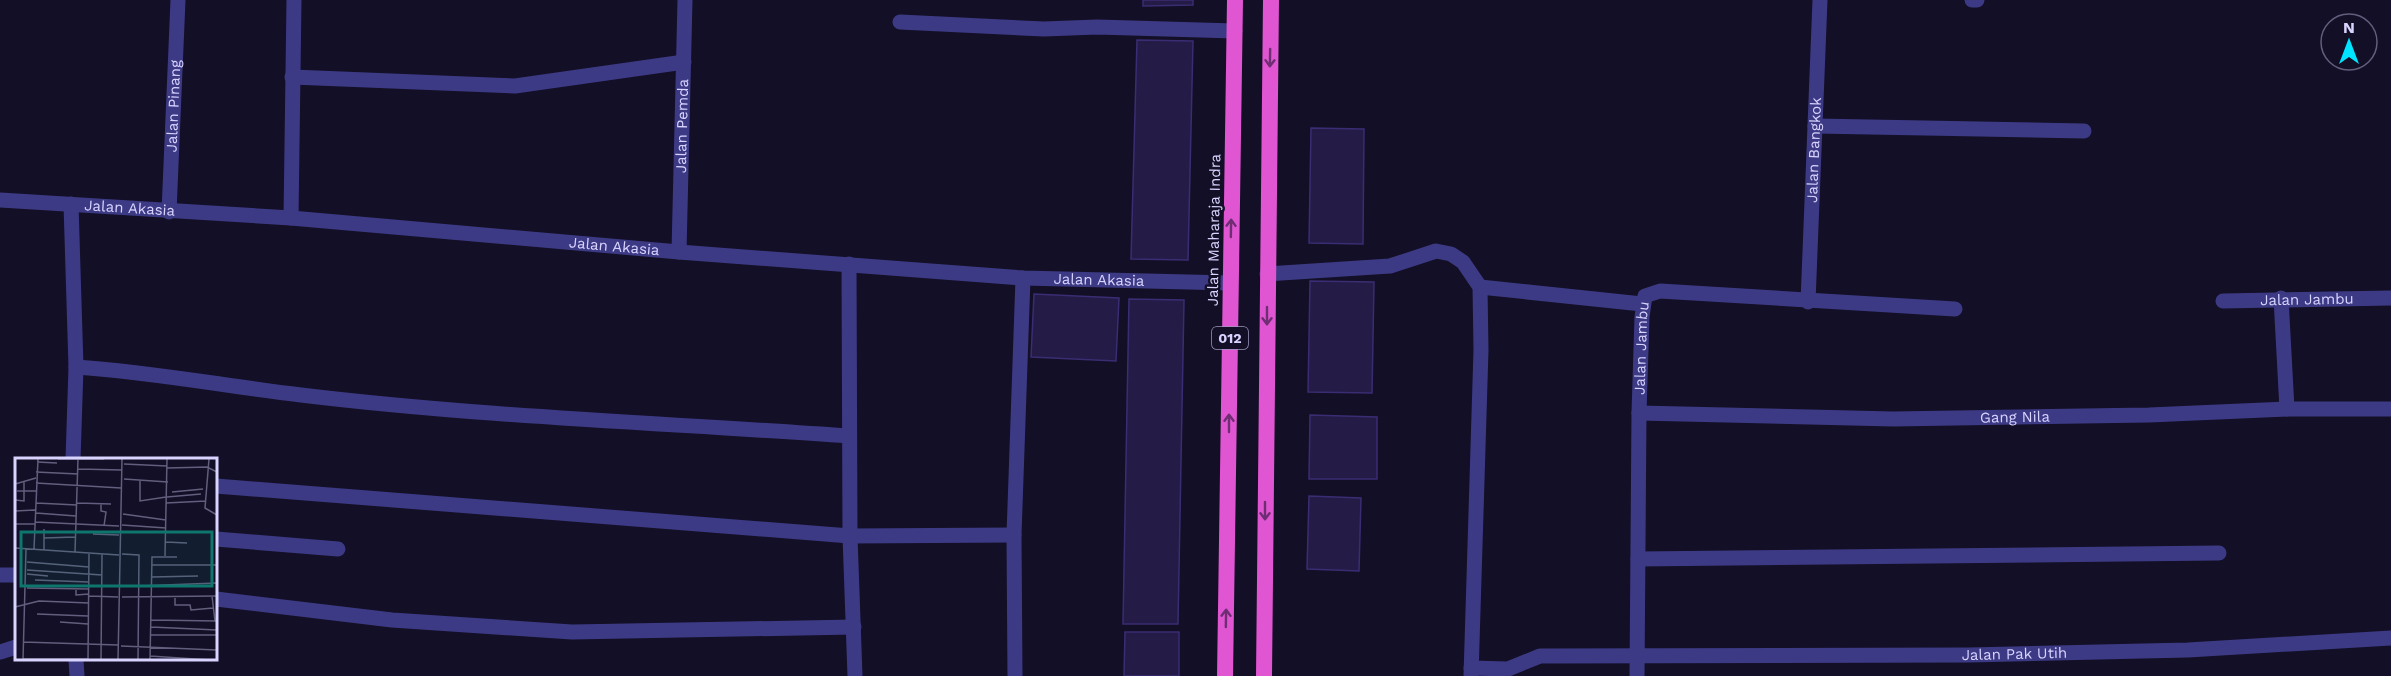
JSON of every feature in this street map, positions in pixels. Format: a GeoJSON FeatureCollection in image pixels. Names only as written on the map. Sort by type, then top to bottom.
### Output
{"type":"FeatureCollection","features":[{"type":"Feature","properties":{"kind":"highway","name":"Jalan Maharaja Indra"},"geometry":{"type":"LineString","coordinates":[[1225,676],[1235,0]]}},
{"type":"Feature","properties":{"kind":"highway","name":"012"},"geometry":{"type":"LineString","coordinates":[[1264,676],[1271,0]]}},
{"type":"Feature","properties":{"kind":"street","name":"Jalan Pinang"},"geometry":{"type":"LineString","coordinates":[[169,212],[178,0]]}},
{"type":"Feature","properties":{"kind":"street"},"geometry":{"type":"LineString","coordinates":[[291,218],[294,0]]}},
{"type":"Feature","properties":{"kind":"street","name":"Jalan Pemda"},"geometry":{"type":"LineString","coordinates":[[679,252],[686,0]]}},
{"type":"Feature","properties":{"kind":"street","name":"Jalan Bangkok"},"geometry":{"type":"LineString","coordinates":[[1808,302],[1820,0]]}},
{"type":"Feature","properties":{"kind":"street"},"geometry":{"type":"LineString","coordinates":[[1972,0],[1977,0]]}},
{"type":"Feature","properties":{"kind":"street"},"geometry":{"type":"LineString","coordinates":[[900,22],[1044,29],[1097,27],[1235,31]]}},
{"type":"Feature","properties":{"kind":"street"},"geometry":{"type":"LineString","coordinates":[[292,77],[515,86],[684,62]]}},
{"type":"Feature","properties":{"kind":"street"},"geometry":{"type":"LineString","coordinates":[[1815,126],[2084,131]]}},
{"type":"Feature","properties":{"kind":"street","name":"Jalan Akasia"},"geometry":{"type":"LineString","coordinates":[[0,200],[291,218],[679,252],[1023,278],[1230,283]]}},
{"type":"Feature","properties":{"kind":"street"},"geometry":{"type":"LineString","coordinates":[[71,204],[75,367],[73,458]]}},
{"type":"Feature","properties":{"kind":"street"},"geometry":{"type":"LineString","coordinates":[[1267,274],[1390,266],[1436,251],[1450,254],[1463,262],[1480,290],[1471,672]]}},
{"type":"Feature","properties":{"kind":"street"},"geometry":{"type":"LineString","coordinates":[[849,264],[850,536],[855,676]]}},
{"type":"Feature","properties":{"kind":"street"},"geometry":{"type":"LineString","coordinates":[[1015,676],[1014,535],[1023,278]]}},
{"type":"Feature","properties":{"kind":"street"},"geometry":{"type":"LineString","coordinates":[[1480,290],[1642,304]]}},
{"type":"Feature","properties":{"kind":"street","name":"Jalan Jambu"},"geometry":{"type":"LineString","coordinates":[[1637,676],[1639,413],[1642,304],[1645,296],[1660,291],[1808,302],[1955,309]]}},
{"type":"Feature","properties":{"kind":"street"},"geometry":{"type":"LineString","coordinates":[[2282,298],[2287,409]]}},
{"type":"Feature","properties":{"kind":"street","name":"Jalan Jambu"},"geometry":{"type":"LineString","coordinates":[[2223,301],[2282,298],[2391,298]]}},
{"type":"Feature","properties":{"kind":"street"},"geometry":{"type":"LineString","coordinates":[[75,367],[139,371],[324,397],[495,412],[849,436]]}},
{"type":"Feature","properties":{"kind":"street","name":"Gang Nila"},"geometry":{"type":"LineString","coordinates":[[1639,413],[1916,418],[2149,416],[2287,409],[2391,409]]}},
{"type":"Feature","properties":{"kind":"street"},"geometry":{"type":"LineString","coordinates":[[218,486],[850,536],[1014,535]]}},
{"type":"Feature","properties":{"kind":"street"},"geometry":{"type":"LineString","coordinates":[[218,539],[338,549]]}},
{"type":"Feature","properties":{"kind":"street"},"geometry":{"type":"LineString","coordinates":[[1638,559],[2219,553]]}},
{"type":"Feature","properties":{"kind":"street"},"geometry":{"type":"LineString","coordinates":[[218,599],[392,620],[572,632],[855,627]]}},
{"type":"Feature","properties":{"kind":"street","name":"Jalan Pak Utih"},"geometry":{"type":"LineString","coordinates":[[1471,672],[1508,669],[1540,656],[1969,655],[2177,650],[2391,638]]}},
{"type":"Feature","properties":{"kind":"street"},"geometry":{"type":"LineString","coordinates":[[0,652],[15,646]]}},
{"type":"Feature","properties":{"kind":"street"},"geometry":{"type":"LineString","coordinates":[[76,661],[77,676]]}},
{"type":"Feature","properties":{"kind":"building"},"geometry":{"type":"Polygon","coordinates":[[[1143,0],[1193,0],[1193,5],[1143,6],[1143,0]]]}},
{"type":"Feature","properties":{"kind":"building"},"geometry":{"type":"Polygon","coordinates":[[[1137,40],[1193,41],[1188,260],[1131,259],[1137,40]]]}},
{"type":"Feature","properties":{"kind":"building"},"geometry":{"type":"Polygon","coordinates":[[[1311,128],[1364,129],[1363,244],[1309,243],[1311,128]]]}},
{"type":"Feature","properties":{"kind":"building"},"geometry":{"type":"Polygon","coordinates":[[[1310,281],[1374,282],[1372,393],[1308,392],[1310,281]]]}},
{"type":"Feature","properties":{"kind":"building"},"geometry":{"type":"Polygon","coordinates":[[[1034,294],[1119,298],[1116,361],[1031,357],[1034,294]]]}},
{"type":"Feature","properties":{"kind":"building"},"geometry":{"type":"Polygon","coordinates":[[[1129,299],[1184,300],[1178,624],[1123,624],[1129,299]]]}},
{"type":"Feature","properties":{"kind":"building"},"geometry":{"type":"Polygon","coordinates":[[[1310,415],[1377,417],[1377,479],[1309,479],[1310,415]]]}},
{"type":"Feature","properties":{"kind":"building"},"geometry":{"type":"Polygon","coordinates":[[[1309,496],[1361,498],[1359,571],[1307,569],[1309,496]]]}},
{"type":"Feature","properties":{"kind":"building"},"geometry":{"type":"Polygon","coordinates":[[[1125,632],[1179,632],[1179,676],[1124,676],[1125,632]]]}}]}
